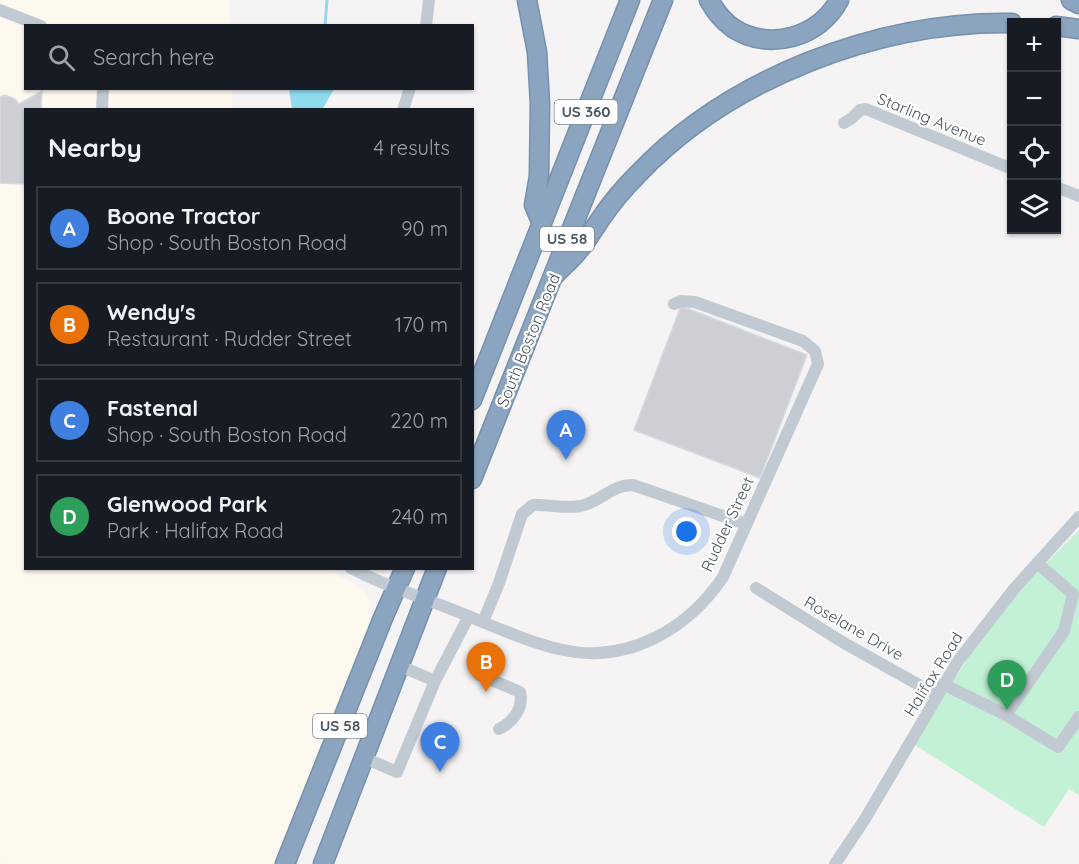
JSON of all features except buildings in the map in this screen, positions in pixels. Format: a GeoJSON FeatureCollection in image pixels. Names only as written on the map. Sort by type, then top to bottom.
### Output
{"type":"FeatureCollection","features":[{"type":"Feature","properties":{"kind":"highway","name":"US 58"},"geometry":{"type":"LineString","coordinates":[[527,0],[537,52],[540,104],[540,155],[534,205],[542,224]]}},
{"type":"Feature","properties":{"kind":"highway","name":"South Boston Road"},"geometry":{"type":"LineString","coordinates":[[474,395],[630,0]]}},
{"type":"Feature","properties":{"kind":"highway","name":"South Boston Road"},"geometry":{"type":"LineString","coordinates":[[474,474],[663,0]]}},
{"type":"Feature","properties":{"kind":"highway"},"geometry":{"type":"LineString","coordinates":[[709,0],[723,20],[734,29],[758,39],[774,40],[799,36],[809,31],[831,12],[839,0]]}},
{"type":"Feature","properties":{"kind":"highway"},"geometry":{"type":"LineString","coordinates":[[1071,0],[1079,4]]}},
{"type":"Feature","properties":{"kind":"highway"},"geometry":{"type":"LineString","coordinates":[[553,277],[579,250],[608,209],[638,174],[691,127],[739,94],[803,64],[894,35],[960,24],[1007,23]]}},
{"type":"Feature","properties":{"kind":"highway"},"geometry":{"type":"LineString","coordinates":[[1061,27],[1079,29]]}},
{"type":"Feature","properties":{"kind":"highway","name":"US 58"},"geometry":{"type":"LineString","coordinates":[[285,864],[382,618],[404,570]]}},
{"type":"Feature","properties":{"kind":"highway","name":"US 58"},"geometry":{"type":"LineString","coordinates":[[323,864],[436,570]]}},
{"type":"Feature","properties":{"kind":"street"},"geometry":{"type":"LineString","coordinates":[[426,24],[429,0]]}},
{"type":"Feature","properties":{"kind":"street"},"geometry":{"type":"LineString","coordinates":[[0,10],[36,24]]}},
{"type":"Feature","properties":{"kind":"street"},"geometry":{"type":"LineString","coordinates":[[102,108],[103,90]]}},
{"type":"Feature","properties":{"kind":"street"},"geometry":{"type":"LineString","coordinates":[[405,108],[409,90]]}},
{"type":"Feature","properties":{"kind":"street","name":"Starling Avenue"},"geometry":{"type":"LineString","coordinates":[[844,123],[860,110],[866,109],[1007,167]]}},
{"type":"Feature","properties":{"kind":"street"},"geometry":{"type":"LineString","coordinates":[[1061,189],[1079,196]]}},
{"type":"Feature","properties":{"kind":"street","name":"Rudder Street"},"geometry":{"type":"LineString","coordinates":[[356,570],[537,643],[582,653],[620,650],[642,644],[677,626],[703,603],[723,576],[816,369],[817,357],[810,346],[803,341],[695,302],[674,304]]}},
{"type":"Feature","properties":{"kind":"street"},"geometry":{"type":"LineString","coordinates":[[483,622],[499,583],[522,514],[534,505],[569,508],[583,506],[617,487],[633,485],[746,524]]}},
{"type":"Feature","properties":{"kind":"street","name":"Halifax Road"},"geometry":{"type":"LineString","coordinates":[[835,864],[865,819],[940,690],[982,627],[1079,517]]}},
{"type":"Feature","properties":{"kind":"street"},"geometry":{"type":"LineString","coordinates":[[1006,715],[1064,631],[1076,592],[1037,563]]}},
{"type":"Feature","properties":{"kind":"street","name":"Roselane Drive"},"geometry":{"type":"LineString","coordinates":[[756,588],[844,643],[940,690],[1006,715],[1059,747],[1079,717]]}},
{"type":"Feature","properties":{"kind":"street"},"geometry":{"type":"LineString","coordinates":[[365,758],[397,772],[435,681],[469,616]]}},
{"type":"Feature","properties":{"kind":"street"},"geometry":{"type":"LineString","coordinates":[[398,665],[435,681]]}},
{"type":"Feature","properties":{"kind":"street"},"geometry":{"type":"LineString","coordinates":[[473,665],[480,675],[520,692],[521,700],[515,717],[500,729]]}},
{"type":"Feature","properties":{"kind":"shaded area"},"geometry":{"type":"Polygon","coordinates":[[[0,0],[229,0],[230,24],[24,24],[24,90],[232,90],[232,108],[24,108],[24,570],[334,570],[338,575],[360,586],[367,594],[370,605],[369,627],[275,864],[2,864],[0,862],[0,0]]]}},
{"type":"Feature","properties":{"kind":"green space"},"geometry":{"type":"Polygon","coordinates":[[[1079,530],[1079,795],[1069,789],[1044,827],[915,745],[981,639],[1023,588],[1079,530]]]}},
{"type":"Feature","properties":{"kind":"water"},"geometry":{"type":"Polygon","coordinates":[[[289,90],[333,90],[323,108],[292,108],[289,90]]]}},
{"type":"Feature","properties":{"kind":"waterway"},"geometry":{"type":"LineString","coordinates":[[325,24],[327,0]]}},
{"type":"Feature","properties":{"kind":"place","name":"Boone Tractor"},"geometry":{"type":"Point","coordinates":[566,460]}},
{"type":"Feature","properties":{"kind":"place","name":"Wendy's"},"geometry":{"type":"Point","coordinates":[486,692]}},
{"type":"Feature","properties":{"kind":"place","name":"Glenwood Park"},"geometry":{"type":"Point","coordinates":[1007,710]}},
{"type":"Feature","properties":{"kind":"place","name":"Fastenal"},"geometry":{"type":"Point","coordinates":[440,772]}}]}
